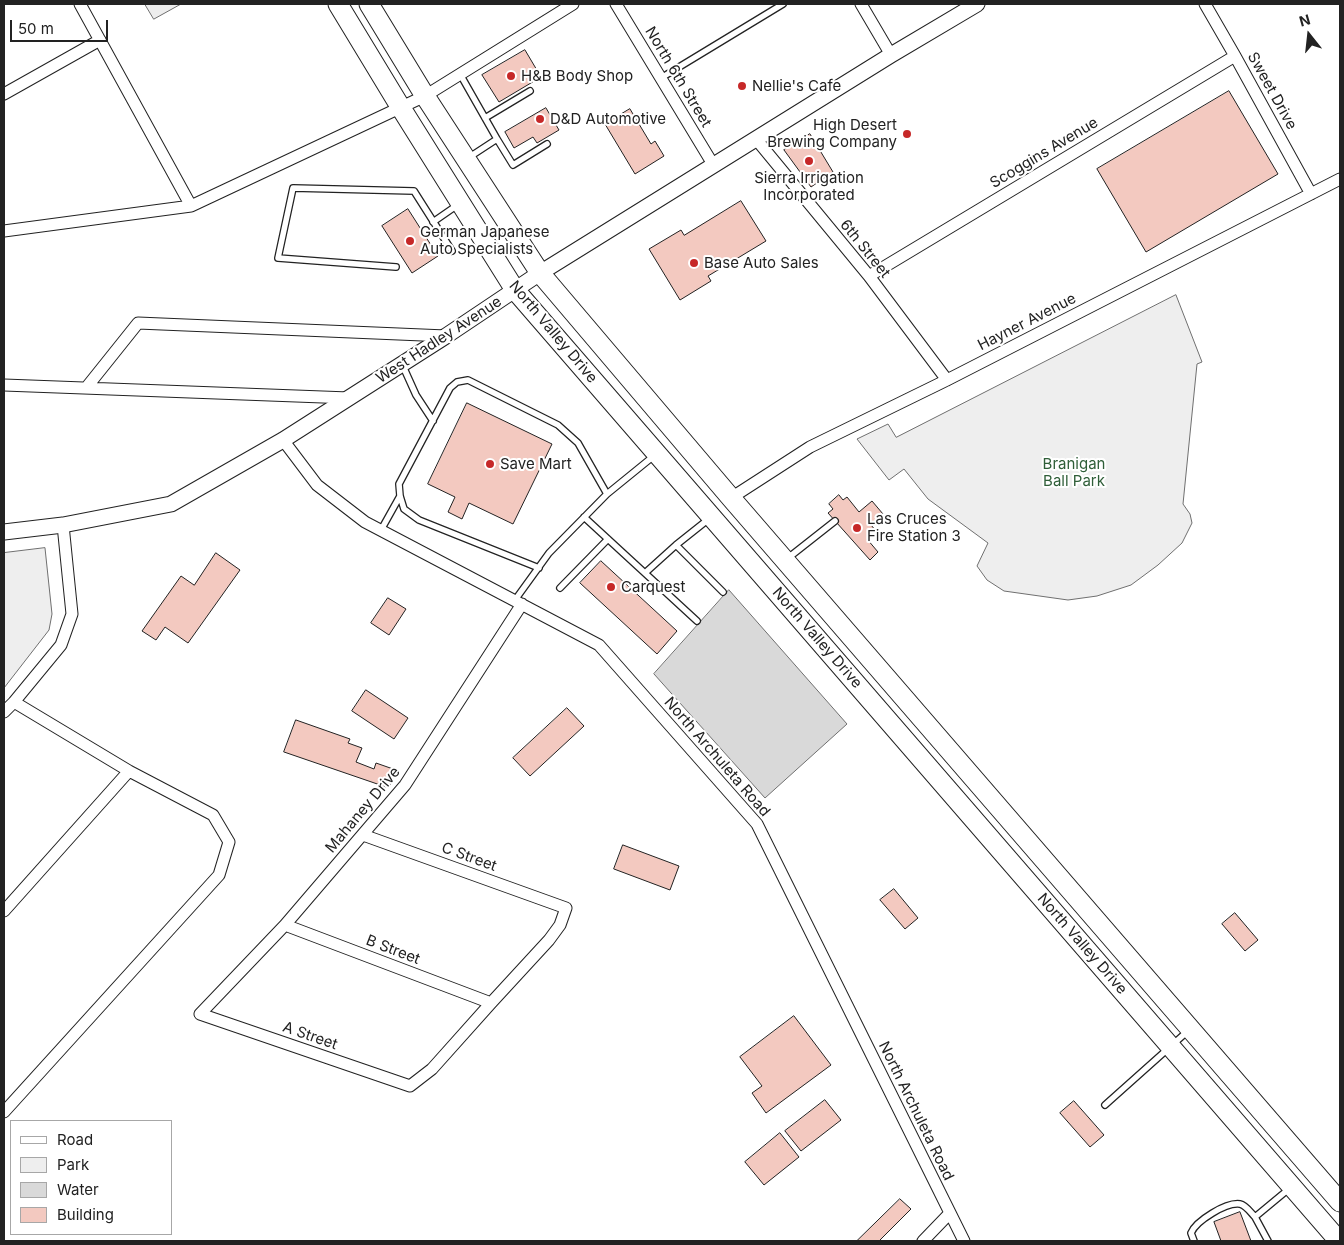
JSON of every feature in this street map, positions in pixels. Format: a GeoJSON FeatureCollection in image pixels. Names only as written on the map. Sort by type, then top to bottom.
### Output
{"type":"FeatureCollection","features":[{"type":"Feature","properties":{"kind":"main road","name":"North Valley Drive"},"geometry":{"type":"LineString","coordinates":[[338,4],[515,290],[1339,1241]]}},
{"type":"Feature","properties":{"kind":"main road","name":"North Valley Drive"},"geometry":{"type":"LineString","coordinates":[[370,4],[425,96],[540,273],[731,498],[1340,1202]]}},
{"type":"Feature","properties":{"kind":"street"},"geometry":{"type":"LineString","coordinates":[[80,4],[191,206]]}},
{"type":"Feature","properties":{"kind":"street"},"geometry":{"type":"LineString","coordinates":[[4,231],[191,206],[425,96],[573,4]]}},
{"type":"Feature","properties":{"kind":"street","name":"North 6th Street"},"geometry":{"type":"LineString","coordinates":[[616,4],[714,166]]}},
{"type":"Feature","properties":{"kind":"street"},"geometry":{"type":"LineString","coordinates":[[861,4],[891,55]]}},
{"type":"Feature","properties":{"kind":"street","name":"West Hadley Avenue"},"geometry":{"type":"LineString","coordinates":[[4,532],[63,525],[171,504],[284,440],[540,273],[891,55],[977,4]]}},
{"type":"Feature","properties":{"kind":"street","name":"Sweet Drive"},"geometry":{"type":"LineString","coordinates":[[1205,4],[1311,194]]}},
{"type":"Feature","properties":{"kind":"street"},"geometry":{"type":"LineString","coordinates":[[4,94],[100,40]]}},
{"type":"Feature","properties":{"kind":"street","name":"Scoggins Avenue"},"geometry":{"type":"LineString","coordinates":[[869,276],[1235,56]]}},
{"type":"Feature","properties":{"kind":"street","name":"6th Street"},"geometry":{"type":"LineString","coordinates":[[756,139],[869,276],[947,380]]}},
{"type":"Feature","properties":{"kind":"street","name":"Hayner Avenue"},"geometry":{"type":"LineString","coordinates":[[731,498],[810,446],[947,380],[1340,179]]}},
{"type":"Feature","properties":{"kind":"street"},"geometry":{"type":"LineString","coordinates":[[86,388],[138,323],[446,336]]}},
{"type":"Feature","properties":{"kind":"street"},"geometry":{"type":"LineString","coordinates":[[4,385],[349,398]]}},
{"type":"Feature","properties":{"kind":"street","name":"North Archuleta Road"},"geometry":{"type":"LineString","coordinates":[[284,440],[317,485],[366,522],[599,645],[757,824],[964,1241]]}},
{"type":"Feature","properties":{"kind":"street"},"geometry":{"type":"LineString","coordinates":[[4,712],[61,645],[72,614],[63,525]]}},
{"type":"Feature","properties":{"kind":"street","name":"Mahaney Drive"},"geometry":{"type":"LineString","coordinates":[[200,1014],[285,925],[406,785],[518,602]]}},
{"type":"Feature","properties":{"kind":"street"},"geometry":{"type":"LineString","coordinates":[[4,1112],[220,875],[229,842],[213,815],[129,771],[14,702]]}},
{"type":"Feature","properties":{"kind":"street"},"geometry":{"type":"LineString","coordinates":[[4,911],[129,771]]}},
{"type":"Feature","properties":{"kind":"street","name":"C Street"},"geometry":{"type":"LineString","coordinates":[[363,835],[566,908],[560,925],[549,940],[491,1003]]}},
{"type":"Feature","properties":{"kind":"street","name":"B Street"},"geometry":{"type":"LineString","coordinates":[[285,925],[491,1003]]}},
{"type":"Feature","properties":{"kind":"street","name":"A Street"},"geometry":{"type":"LineString","coordinates":[[200,1014],[410,1086],[432,1069],[491,1003]]}},
{"type":"Feature","properties":{"kind":"street"},"geometry":{"type":"LineString","coordinates":[[923,1241],[950,1213]]}},
{"type":"Feature","properties":{"kind":"lane"},"geometry":{"type":"LineString","coordinates":[[661,78],[783,4]]}},
{"type":"Feature","properties":{"kind":"lane"},"geometry":{"type":"LineString","coordinates":[[460,74],[513,165],[547,144]]}},
{"type":"Feature","properties":{"kind":"lane"},"geometry":{"type":"LineString","coordinates":[[485,118],[530,91]]}},
{"type":"Feature","properties":{"kind":"lane"},"geometry":{"type":"LineString","coordinates":[[466,159],[498,140]]}},
{"type":"Feature","properties":{"kind":"lane"},"geometry":{"type":"LineString","coordinates":[[396,267],[278,258],[293,188],[414,192],[452,251]]}},
{"type":"Feature","properties":{"kind":"lane"},"geometry":{"type":"LineString","coordinates":[[433,222],[460,203]]}},
{"type":"Feature","properties":{"kind":"lane"},"geometry":{"type":"LineString","coordinates":[[402,364],[416,395],[432,421]]}},
{"type":"Feature","properties":{"kind":"lane"},"geometry":{"type":"LineString","coordinates":[[539,568],[419,520],[404,509],[399,484],[450,388],[457,382],[468,380],[558,425],[578,443],[607,494]]}},
{"type":"Feature","properties":{"kind":"lane"},"geometry":{"type":"LineString","coordinates":[[518,602],[549,553],[607,494],[657,454]]}},
{"type":"Feature","properties":{"kind":"lane"},"geometry":{"type":"LineString","coordinates":[[381,530],[400,496]]}},
{"type":"Feature","properties":{"kind":"lane"},"geometry":{"type":"LineString","coordinates":[[584,517],[697,622]]}},
{"type":"Feature","properties":{"kind":"lane"},"geometry":{"type":"LineString","coordinates":[[645,573],[676,545],[712,517]]}},
{"type":"Feature","properties":{"kind":"lane"},"geometry":{"type":"LineString","coordinates":[[785,560],[835,521]]}},
{"type":"Feature","properties":{"kind":"lane"},"geometry":{"type":"LineString","coordinates":[[560,588],[608,539]]}},
{"type":"Feature","properties":{"kind":"lane"},"geometry":{"type":"LineString","coordinates":[[676,545],[723,592]]}},
{"type":"Feature","properties":{"kind":"lane"},"geometry":{"type":"LineString","coordinates":[[1106,1105],[1191,1029]]}},
{"type":"Feature","properties":{"kind":"lane"},"geometry":{"type":"LineString","coordinates":[[1255,1217],[1292,1186]]}},
{"type":"Feature","properties":{"kind":"lane"},"geometry":{"type":"LineString","coordinates":[[1194,1241],[1191,1233],[1194,1228],[1213,1213],[1229,1206],[1240,1204],[1255,1217],[1268,1241]]}},
{"type":"Feature","properties":{"kind":"green space","name":"Branigan Ball Park"},"geometry":{"type":"Polygon","coordinates":[[[1176,295],[1202,362],[1197,364],[1183,504],[1190,514],[1192,523],[1182,543],[1158,565],[1131,585],[1097,596],[1068,600],[1004,591],[987,580],[977,566],[988,543],[928,499],[904,469],[889,480],[857,439],[888,424],[896,437],[1176,295]]]}},
{"type":"Feature","properties":{"kind":"green space"},"geometry":{"type":"Polygon","coordinates":[[[45,548],[52,614],[49,630],[4,688],[4,553],[45,548]]]}},
{"type":"Feature","properties":{"kind":"shaded area"},"geometry":{"type":"Polygon","coordinates":[[[145,4],[181,4],[154,19],[145,4]]]}},
{"type":"Feature","properties":{"kind":"water"},"geometry":{"type":"Polygon","coordinates":[[[729,590],[847,724],[765,798],[654,674],[729,590]]]}},
{"type":"Feature","properties":{"kind":"building","name":"H&B Body Shop"},"geometry":{"type":"Polygon","coordinates":[[[525,50],[541,77],[499,102],[482,75],[525,50]]]}},
{"type":"Feature","properties":{"kind":"building"},"geometry":{"type":"Polygon","coordinates":[[[1229,91],[1278,174],[1146,252],[1097,169],[1229,91]]]}},
{"type":"Feature","properties":{"kind":"building","name":"D&D Automotive"},"geometry":{"type":"Polygon","coordinates":[[[546,108],[559,130],[537,143],[533,137],[514,148],[505,132],[546,108]]]}},
{"type":"Feature","properties":{"kind":"building"},"geometry":{"type":"Polygon","coordinates":[[[630,109],[651,144],[655,141],[664,156],[635,174],[605,124],[630,109]]]}},
{"type":"Feature","properties":{"kind":"building","name":"Sierra Irrigation Incorporated"},"geometry":{"type":"Polygon","coordinates":[[[810,134],[833,172],[811,187],[784,150],[810,134]]]}},
{"type":"Feature","properties":{"kind":"building","name":"Base Auto Sales"},"geometry":{"type":"Polygon","coordinates":[[[741,201],[766,241],[708,276],[711,281],[680,300],[649,249],[681,230],[684,235],[741,201]]]}},
{"type":"Feature","properties":{"kind":"building","name":"German Japanese Auto Specialists"},"geometry":{"type":"Polygon","coordinates":[[[408,209],[438,256],[412,273],[382,226],[408,209]]]}},
{"type":"Feature","properties":{"kind":"building","name":"Save Mart"},"geometry":{"type":"Polygon","coordinates":[[[467,403],[552,444],[513,524],[469,503],[462,519],[448,512],[455,497],[428,484],[467,403]]]}},
{"type":"Feature","properties":{"kind":"building","name":"Las Cruces Fire Station 3"},"geometry":{"type":"Polygon","coordinates":[[[839,495],[843,500],[847,497],[859,512],[872,501],[883,514],[871,525],[876,531],[867,539],[878,552],[870,560],[828,513],[833,509],[829,504],[839,495]]]}},
{"type":"Feature","properties":{"kind":"building"},"geometry":{"type":"Polygon","coordinates":[[[216,553],[240,570],[188,643],[165,627],[156,640],[142,631],[181,576],[194,585],[216,553]]]}},
{"type":"Feature","properties":{"kind":"building"},"geometry":{"type":"Polygon","coordinates":[[[601,561],[677,631],[657,654],[580,583],[601,561]]]}},
{"type":"Feature","properties":{"kind":"building"},"geometry":{"type":"Polygon","coordinates":[[[388,598],[406,609],[389,635],[371,623],[388,598]]]}},
{"type":"Feature","properties":{"kind":"building"},"geometry":{"type":"Polygon","coordinates":[[[366,690],[408,718],[394,739],[352,711],[366,690]]]}},
{"type":"Feature","properties":{"kind":"building"},"geometry":{"type":"Polygon","coordinates":[[[567,708],[584,726],[530,776],[513,758],[567,708]]]}},
{"type":"Feature","properties":{"kind":"building"},"geometry":{"type":"Polygon","coordinates":[[[296,720],[350,739],[348,743],[362,748],[356,762],[374,769],[376,763],[396,770],[389,788],[284,752],[296,720]]]}},
{"type":"Feature","properties":{"kind":"building"},"geometry":{"type":"Polygon","coordinates":[[[623,845],[679,866],[670,890],[614,869],[623,845]]]}},
{"type":"Feature","properties":{"kind":"building"},"geometry":{"type":"Polygon","coordinates":[[[894,889],[918,918],[905,929],[880,900],[894,889]]]}},
{"type":"Feature","properties":{"kind":"building"},"geometry":{"type":"Polygon","coordinates":[[[1235,913],[1258,940],[1245,951],[1222,924],[1235,913]]]}},
{"type":"Feature","properties":{"kind":"building"},"geometry":{"type":"Polygon","coordinates":[[[794,1016],[831,1065],[766,1113],[752,1093],[762,1086],[740,1057],[794,1016]]]}},
{"type":"Feature","properties":{"kind":"building"},"geometry":{"type":"Polygon","coordinates":[[[825,1100],[841,1120],[801,1151],[785,1131],[825,1100]]]}},
{"type":"Feature","properties":{"kind":"building"},"geometry":{"type":"Polygon","coordinates":[[[1074,1101],[1104,1135],[1090,1147],[1060,1113],[1074,1101]]]}},
{"type":"Feature","properties":{"kind":"building"},"geometry":{"type":"Polygon","coordinates":[[[780,1133],[799,1157],[764,1185],[745,1162],[780,1133]]]}},
{"type":"Feature","properties":{"kind":"building"},"geometry":{"type":"Polygon","coordinates":[[[900,1199],[911,1209],[879,1241],[857,1241],[900,1199]]]}},
{"type":"Feature","properties":{"kind":"building"},"geometry":{"type":"Polygon","coordinates":[[[1240,1212],[1251,1241],[1221,1241],[1214,1222],[1240,1212]]]}},
{"type":"Feature","properties":{"kind":"place","name":"H&B Body Shop"},"geometry":{"type":"Point","coordinates":[511,76]}},
{"type":"Feature","properties":{"kind":"place","name":"Nellie's Cafe"},"geometry":{"type":"Point","coordinates":[742,86]}},
{"type":"Feature","properties":{"kind":"place","name":"D&D Automotive"},"geometry":{"type":"Point","coordinates":[540,119]}},
{"type":"Feature","properties":{"kind":"place","name":"High Desert Brewing Company"},"geometry":{"type":"Point","coordinates":[907,134]}},
{"type":"Feature","properties":{"kind":"place","name":"Sierra Irrigation Incorporated"},"geometry":{"type":"Point","coordinates":[809,161]}},
{"type":"Feature","properties":{"kind":"place","name":"German Japanese Auto Specialists"},"geometry":{"type":"Point","coordinates":[410,241]}},
{"type":"Feature","properties":{"kind":"place","name":"Base Auto Sales"},"geometry":{"type":"Point","coordinates":[694,263]}},
{"type":"Feature","properties":{"kind":"place","name":"Save Mart"},"geometry":{"type":"Point","coordinates":[490,464]}},
{"type":"Feature","properties":{"kind":"place","name":"Las Cruces Fire Station 3"},"geometry":{"type":"Point","coordinates":[857,528]}},
{"type":"Feature","properties":{"kind":"place","name":"Carquest"},"geometry":{"type":"Point","coordinates":[611,587]}}]}
